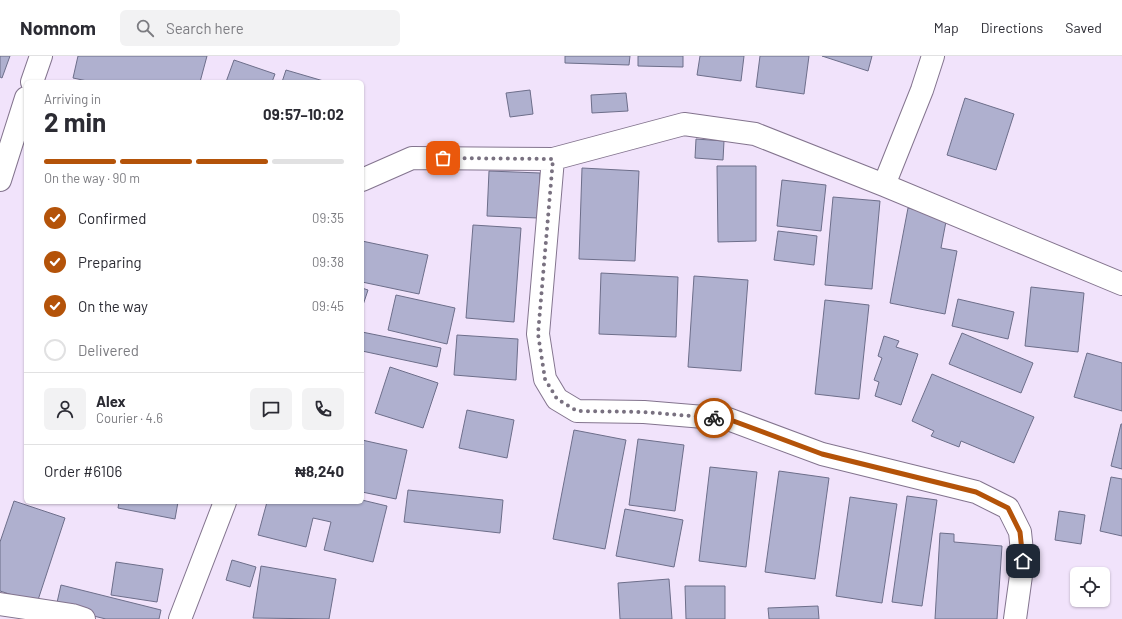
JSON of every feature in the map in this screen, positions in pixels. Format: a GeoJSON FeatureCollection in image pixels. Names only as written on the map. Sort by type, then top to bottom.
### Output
{"type":"FeatureCollection","features":[{"type":"Feature","properties":{"kind":"street"},"geometry":{"type":"LineString","coordinates":[[33,80],[41,56]]}},
{"type":"Feature","properties":{"kind":"street"},"geometry":{"type":"LineString","coordinates":[[884,184],[922,90],[933,56]]}},
{"type":"Feature","properties":{"kind":"street"},"geometry":{"type":"LineString","coordinates":[[0,180],[14,121],[24,102]]}},
{"type":"Feature","properties":{"kind":"street"},"geometry":{"type":"LineString","coordinates":[[364,179],[412,158],[553,159],[684,124],[755,134],[884,184],[1122,284]]}},
{"type":"Feature","properties":{"kind":"street"},"geometry":{"type":"LineString","coordinates":[[553,159],[538,334],[545,379],[557,399],[577,411],[644,412],[728,419],[822,454],[976,492],[1008,508],[1020,532],[1023,561],[1015,619]]}},
{"type":"Feature","properties":{"kind":"street"},"geometry":{"type":"LineString","coordinates":[[180,619],[224,504]]}},
{"type":"Feature","properties":{"kind":"street"},"geometry":{"type":"LineString","coordinates":[[0,604],[72,615],[84,619]]}},
{"type":"Feature","properties":{"kind":"building"},"geometry":{"type":"Polygon","coordinates":[[[0,56],[10,56],[2,78],[0,77],[0,56]]]}},
{"type":"Feature","properties":{"kind":"building"},"geometry":{"type":"Polygon","coordinates":[[[78,56],[207,56],[201,80],[82,80],[73,78],[78,56]]]}},
{"type":"Feature","properties":{"kind":"building"},"geometry":{"type":"Polygon","coordinates":[[[565,56],[630,56],[629,65],[565,63],[565,56]]]}},
{"type":"Feature","properties":{"kind":"building"},"geometry":{"type":"Polygon","coordinates":[[[638,56],[683,56],[683,67],[638,66],[638,56]]]}},
{"type":"Feature","properties":{"kind":"building"},"geometry":{"type":"Polygon","coordinates":[[[700,56],[744,56],[741,81],[697,75],[700,56]]]}},
{"type":"Feature","properties":{"kind":"building"},"geometry":{"type":"Polygon","coordinates":[[[760,56],[809,56],[804,94],[756,87],[760,56]]]}},
{"type":"Feature","properties":{"kind":"building"},"geometry":{"type":"Polygon","coordinates":[[[822,56],[872,56],[868,71],[822,56]]]}},
{"type":"Feature","properties":{"kind":"building"},"geometry":{"type":"Polygon","coordinates":[[[234,60],[275,74],[273,80],[227,80],[234,60]]]}},
{"type":"Feature","properties":{"kind":"building"},"geometry":{"type":"Polygon","coordinates":[[[286,70],[320,80],[283,80],[286,70]]]}},
{"type":"Feature","properties":{"kind":"building"},"geometry":{"type":"Polygon","coordinates":[[[530,90],[533,114],[510,117],[506,93],[530,90]]]}},
{"type":"Feature","properties":{"kind":"building"},"geometry":{"type":"Polygon","coordinates":[[[626,93],[628,111],[592,113],[591,95],[626,93]]]}},
{"type":"Feature","properties":{"kind":"building"},"geometry":{"type":"Polygon","coordinates":[[[965,98],[1014,114],[996,170],[947,155],[965,98]]]}},
{"type":"Feature","properties":{"kind":"building"},"geometry":{"type":"Polygon","coordinates":[[[696,139],[724,141],[723,160],[695,158],[696,139]]]}},
{"type":"Feature","properties":{"kind":"building"},"geometry":{"type":"Polygon","coordinates":[[[717,166],[756,166],[756,241],[718,242],[717,166]]]}},
{"type":"Feature","properties":{"kind":"building"},"geometry":{"type":"Polygon","coordinates":[[[582,168],[639,171],[635,261],[579,259],[582,168]]]}},
{"type":"Feature","properties":{"kind":"building"},"geometry":{"type":"Polygon","coordinates":[[[489,171],[540,173],[538,218],[487,216],[489,171]]]}},
{"type":"Feature","properties":{"kind":"building"},"geometry":{"type":"Polygon","coordinates":[[[782,180],[826,185],[821,231],[777,226],[782,180]]]}},
{"type":"Feature","properties":{"kind":"building"},"geometry":{"type":"Polygon","coordinates":[[[833,197],[880,201],[872,289],[825,285],[833,197]]]}},
{"type":"Feature","properties":{"kind":"building"},"geometry":{"type":"Polygon","coordinates":[[[908,208],[947,216],[941,248],[957,251],[945,314],[890,303],[908,208]]]}},
{"type":"Feature","properties":{"kind":"building"},"geometry":{"type":"Polygon","coordinates":[[[473,225],[521,228],[514,322],[466,318],[473,225]]]}},
{"type":"Feature","properties":{"kind":"building"},"geometry":{"type":"Polygon","coordinates":[[[778,231],[817,236],[814,265],[774,260],[778,231]]]}},
{"type":"Feature","properties":{"kind":"building"},"geometry":{"type":"Polygon","coordinates":[[[364,241],[428,255],[419,294],[364,282],[364,241]]]}},
{"type":"Feature","properties":{"kind":"building"},"geometry":{"type":"Polygon","coordinates":[[[601,273],[678,277],[676,337],[599,334],[601,273]]]}},
{"type":"Feature","properties":{"kind":"building"},"geometry":{"type":"Polygon","coordinates":[[[694,276],[748,280],[741,371],[688,367],[694,276]]]}},
{"type":"Feature","properties":{"kind":"building"},"geometry":{"type":"Polygon","coordinates":[[[1031,287],[1084,293],[1078,352],[1025,346],[1031,287]]]}},
{"type":"Feature","properties":{"kind":"building"},"geometry":{"type":"Polygon","coordinates":[[[364,289],[368,290],[364,302],[364,289]]]}},
{"type":"Feature","properties":{"kind":"building"},"geometry":{"type":"Polygon","coordinates":[[[396,295],[455,308],[447,344],[388,330],[396,295]]]}},
{"type":"Feature","properties":{"kind":"building"},"geometry":{"type":"Polygon","coordinates":[[[958,299],[1014,312],[1008,339],[952,326],[958,299]]]}},
{"type":"Feature","properties":{"kind":"building"},"geometry":{"type":"Polygon","coordinates":[[[825,300],[869,305],[859,399],[815,394],[825,300]]]}},
{"type":"Feature","properties":{"kind":"building"},"geometry":{"type":"Polygon","coordinates":[[[364,332],[441,348],[437,367],[364,351],[364,332]]]}},
{"type":"Feature","properties":{"kind":"building"},"geometry":{"type":"Polygon","coordinates":[[[962,333],[1033,363],[1021,393],[949,364],[962,333]]]}},
{"type":"Feature","properties":{"kind":"building"},"geometry":{"type":"Polygon","coordinates":[[[457,335],[518,339],[516,380],[454,375],[457,335]]]}},
{"type":"Feature","properties":{"kind":"building"},"geometry":{"type":"Polygon","coordinates":[[[884,336],[899,341],[896,347],[918,354],[901,405],[875,396],[879,382],[874,380],[882,358],[878,356],[884,336]]]}},
{"type":"Feature","properties":{"kind":"building"},"geometry":{"type":"Polygon","coordinates":[[[1087,353],[1122,363],[1122,411],[1074,397],[1087,353]]]}},
{"type":"Feature","properties":{"kind":"building"},"geometry":{"type":"Polygon","coordinates":[[[390,367],[438,383],[423,428],[375,413],[390,367]]]}},
{"type":"Feature","properties":{"kind":"building"},"geometry":{"type":"Polygon","coordinates":[[[932,374],[1034,417],[1014,463],[961,441],[959,447],[931,436],[934,431],[912,421],[932,374]]]}},
{"type":"Feature","properties":{"kind":"building"},"geometry":{"type":"Polygon","coordinates":[[[467,410],[514,420],[507,458],[459,448],[467,410]]]}},
{"type":"Feature","properties":{"kind":"building"},"geometry":{"type":"Polygon","coordinates":[[[1122,424],[1122,469],[1111,466],[1122,424]]]}},
{"type":"Feature","properties":{"kind":"building"},"geometry":{"type":"Polygon","coordinates":[[[574,430],[626,440],[605,549],[553,539],[574,430]]]}},
{"type":"Feature","properties":{"kind":"building"},"geometry":{"type":"Polygon","coordinates":[[[638,439],[684,445],[675,511],[629,505],[638,439]]]}},
{"type":"Feature","properties":{"kind":"building"},"geometry":{"type":"Polygon","coordinates":[[[364,440],[407,450],[396,499],[364,492],[364,440]]]}},
{"type":"Feature","properties":{"kind":"building"},"geometry":{"type":"Polygon","coordinates":[[[710,467],[757,472],[746,567],[699,561],[710,467]]]}},
{"type":"Feature","properties":{"kind":"building"},"geometry":{"type":"Polygon","coordinates":[[[779,471],[829,478],[815,579],[765,572],[779,471]]]}},
{"type":"Feature","properties":{"kind":"building"},"geometry":{"type":"Polygon","coordinates":[[[1111,477],[1122,479],[1122,536],[1100,531],[1111,477]]]}},
{"type":"Feature","properties":{"kind":"building"},"geometry":{"type":"Polygon","coordinates":[[[408,490],[503,500],[500,533],[404,522],[408,490]]]}},
{"type":"Feature","properties":{"kind":"building"},"geometry":{"type":"Polygon","coordinates":[[[907,496],[937,500],[922,606],[892,602],[907,496]]]}},
{"type":"Feature","properties":{"kind":"building"},"geometry":{"type":"Polygon","coordinates":[[[850,497],[897,504],[882,603],[836,596],[850,497]]]}},
{"type":"Feature","properties":{"kind":"building"},"geometry":{"type":"Polygon","coordinates":[[[364,500],[387,506],[373,562],[324,550],[331,522],[313,518],[306,547],[258,535],[266,504],[364,504],[364,500]]]}},
{"type":"Feature","properties":{"kind":"building"},"geometry":{"type":"Polygon","coordinates":[[[14,501],[65,518],[37,603],[0,591],[0,542],[14,501]]]}},
{"type":"Feature","properties":{"kind":"building"},"geometry":{"type":"Polygon","coordinates":[[[119,504],[178,504],[175,519],[118,508],[119,504]]]}},
{"type":"Feature","properties":{"kind":"building"},"geometry":{"type":"Polygon","coordinates":[[[625,509],[683,520],[674,567],[616,556],[625,509]]]}},
{"type":"Feature","properties":{"kind":"building"},"geometry":{"type":"Polygon","coordinates":[[[1059,511],[1085,515],[1081,544],[1055,540],[1059,511]]]}},
{"type":"Feature","properties":{"kind":"building"},"geometry":{"type":"Polygon","coordinates":[[[940,533],[954,534],[954,542],[1002,546],[997,619],[935,619],[940,533]]]}},
{"type":"Feature","properties":{"kind":"building"},"geometry":{"type":"Polygon","coordinates":[[[232,560],[256,567],[250,587],[226,580],[232,560]]]}},
{"type":"Feature","properties":{"kind":"building"},"geometry":{"type":"Polygon","coordinates":[[[116,562],[163,569],[157,602],[111,595],[116,562]]]}},
{"type":"Feature","properties":{"kind":"building"},"geometry":{"type":"Polygon","coordinates":[[[261,566],[336,579],[329,619],[253,618],[261,566]]]}},
{"type":"Feature","properties":{"kind":"building"},"geometry":{"type":"Polygon","coordinates":[[[669,579],[672,619],[620,619],[618,583],[669,579]]]}},
{"type":"Feature","properties":{"kind":"building"},"geometry":{"type":"Polygon","coordinates":[[[61,585],[161,610],[159,619],[106,619],[56,607],[61,585]]]}},
{"type":"Feature","properties":{"kind":"building"},"geometry":{"type":"Polygon","coordinates":[[[685,586],[725,586],[725,619],[686,619],[685,586]]]}},
{"type":"Feature","properties":{"kind":"building"},"geometry":{"type":"Polygon","coordinates":[[[818,606],[819,619],[769,619],[768,608],[818,606]]]}},
{"type":"Feature","properties":{"kind":"way so far"},"geometry":{"type":"LineString","coordinates":[[443,158],[553,159],[538,334],[545,379],[557,399],[577,411],[644,412],[714,418]]}},
{"type":"Feature","properties":{"kind":"route"},"geometry":{"type":"LineString","coordinates":[[714,418],[728,419],[822,454],[976,492],[1008,508],[1020,532],[1023,561]]}}]}
